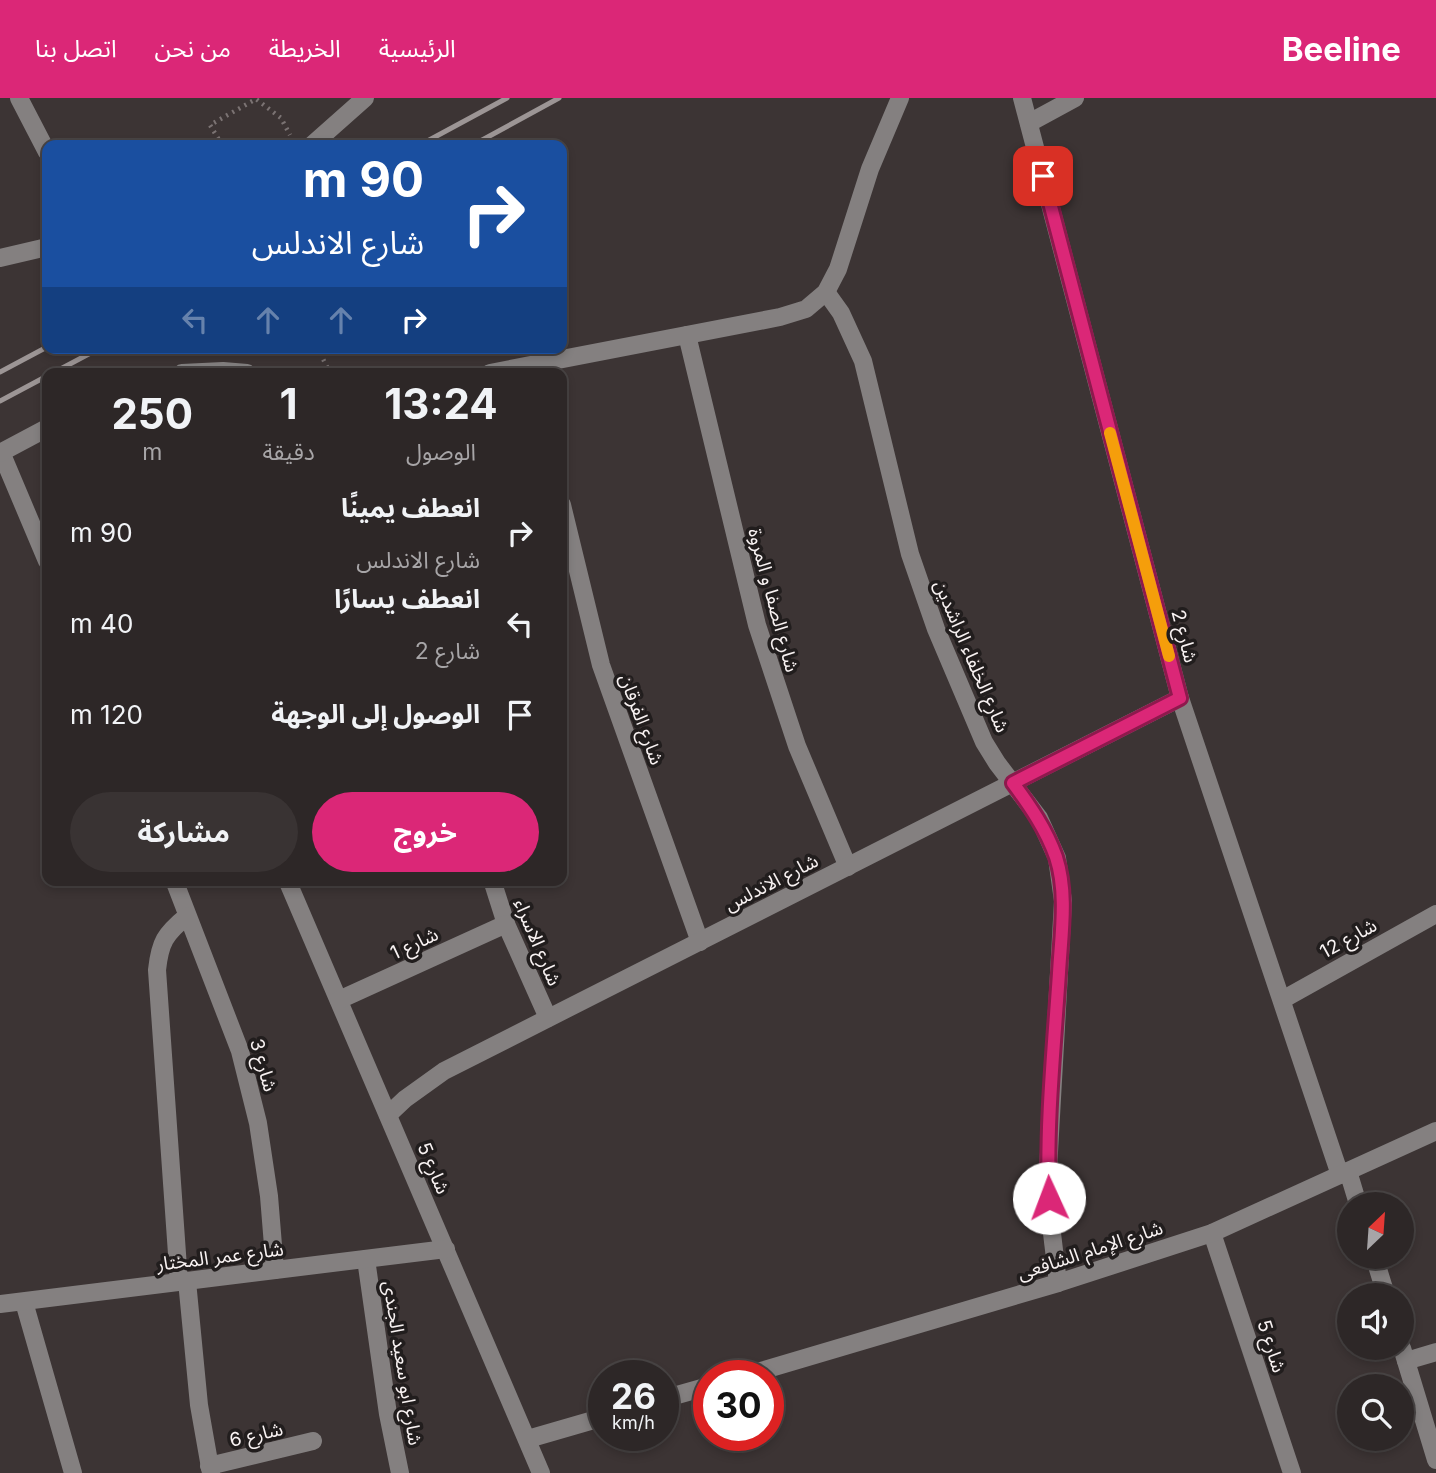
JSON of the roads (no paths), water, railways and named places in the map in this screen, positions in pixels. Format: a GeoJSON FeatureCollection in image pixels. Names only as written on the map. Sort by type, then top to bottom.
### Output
{"type":"FeatureCollection","features":[{"type":"Feature","properties":{"kind":"street"},"geometry":{"type":"LineString","coordinates":[[19,98],[42,142]]}},
{"type":"Feature","properties":{"kind":"street"},"geometry":{"type":"LineString","coordinates":[[318,140],[365,98]]}},
{"type":"Feature","properties":{"kind":"street"},"geometry":{"type":"LineString","coordinates":[[534,368],[780,317],[806,309],[826,292],[838,269],[870,169],[900,98]]}},
{"type":"Feature","properties":{"kind":"street","name":"شارع 2"},"geometry":{"type":"LineString","coordinates":[[1022,98],[1180,698],[1282,1000],[1353,1192]]}},
{"type":"Feature","properties":{"kind":"street"},"geometry":{"type":"LineString","coordinates":[[1029,123],[1075,98]]}},
{"type":"Feature","properties":{"kind":"street"},"geometry":{"type":"LineString","coordinates":[[0,258],[42,248]]}},
{"type":"Feature","properties":{"kind":"street","name":"شارع الخلفاء الراشدين"},"geometry":{"type":"LineString","coordinates":[[826,292],[841,313],[863,361],[910,554],[936,629],[984,742],[997,764],[1039,818],[1056,858],[1063,901],[1048,1170],[1058,1283]]}},
{"type":"Feature","properties":{"kind":"street","name":"شارع الصفا و المروة"},"geometry":{"type":"LineString","coordinates":[[687,335],[757,625],[797,746],[848,867]]}},
{"type":"Feature","properties":{"kind":"street"},"geometry":{"type":"LineString","coordinates":[[42,431],[1,453],[42,549]]}},
{"type":"Feature","properties":{"kind":"street","name":"شارع الفرقان"},"geometry":{"type":"LineString","coordinates":[[567,526],[601,665],[700,942]]}},
{"type":"Feature","properties":{"kind":"street","name":"شارع الاندلس"},"geometry":{"type":"LineString","coordinates":[[388,1115],[414,1092],[444,1072],[1180,698]]}},
{"type":"Feature","properties":{"kind":"street","name":"شارع 3"},"geometry":{"type":"LineString","coordinates":[[176,886],[240,1052],[258,1124],[270,1196],[275,1270]]}},
{"type":"Feature","properties":{"kind":"street","name":"شارع 5"},"geometry":{"type":"LineString","coordinates":[[290,886],[541,1473]]}},
{"type":"Feature","properties":{"kind":"street","name":"شارع الاسراء"},"geometry":{"type":"LineString","coordinates":[[494,886],[506,924],[548,1018]]}},
{"type":"Feature","properties":{"kind":"street","name":"شارع 12"},"geometry":{"type":"LineString","coordinates":[[1282,1000],[1436,914]]}},
{"type":"Feature","properties":{"kind":"street"},"geometry":{"type":"LineString","coordinates":[[187,916],[169,931],[159,949],[158,970],[183,1282],[210,1470]]}},
{"type":"Feature","properties":{"kind":"street","name":"شارع 1"},"geometry":{"type":"LineString","coordinates":[[339,1000],[506,924]]}},
{"type":"Feature","properties":{"kind":"street","name":"شارع الإمام الشافعى"},"geometry":{"type":"LineString","coordinates":[[784,1364],[1058,1283],[1212,1233],[1436,1131]]}},
{"type":"Feature","properties":{"kind":"street","name":"شارع 5"},"geometry":{"type":"LineString","coordinates":[[1212,1233],[1292,1473]]}},
{"type":"Feature","properties":{"kind":"street","name":"شارع عمر المختار"},"geometry":{"type":"LineString","coordinates":[[0,1304],[446,1249]]}},
{"type":"Feature","properties":{"kind":"street","name":"شارع ابو سعيد الجندى"},"geometry":{"type":"LineString","coordinates":[[366,1259],[388,1414],[400,1473]]}},
{"type":"Feature","properties":{"kind":"street"},"geometry":{"type":"LineString","coordinates":[[24,1301],[73,1473]]}},
{"type":"Feature","properties":{"kind":"street"},"geometry":{"type":"LineString","coordinates":[[1414,1353],[1436,1352]]}},
{"type":"Feature","properties":{"kind":"street"},"geometry":{"type":"LineString","coordinates":[[1406,1360],[1436,1460]]}},
{"type":"Feature","properties":{"kind":"street"},"geometry":{"type":"LineString","coordinates":[[528,1439],[588,1422]]}},
{"type":"Feature","properties":{"kind":"street","name":"شارع 6"},"geometry":{"type":"LineString","coordinates":[[210,1470],[313,1441]]}},
{"type":"Feature","properties":{"kind":"railway"},"geometry":{"type":"LineString","coordinates":[[429,140],[507,98]]}},
{"type":"Feature","properties":{"kind":"railway"},"geometry":{"type":"LineString","coordinates":[[482,140],[559,98]]}},
{"type":"Feature","properties":{"kind":"railway"},"geometry":{"type":"LineString","coordinates":[[0,372],[42,350]]}},
{"type":"Feature","properties":{"kind":"railway"},"geometry":{"type":"LineString","coordinates":[[62,368],[89,354]]}},
{"type":"Feature","properties":{"kind":"railway"},"geometry":{"type":"LineString","coordinates":[[0,401],[42,379]]}}]}
